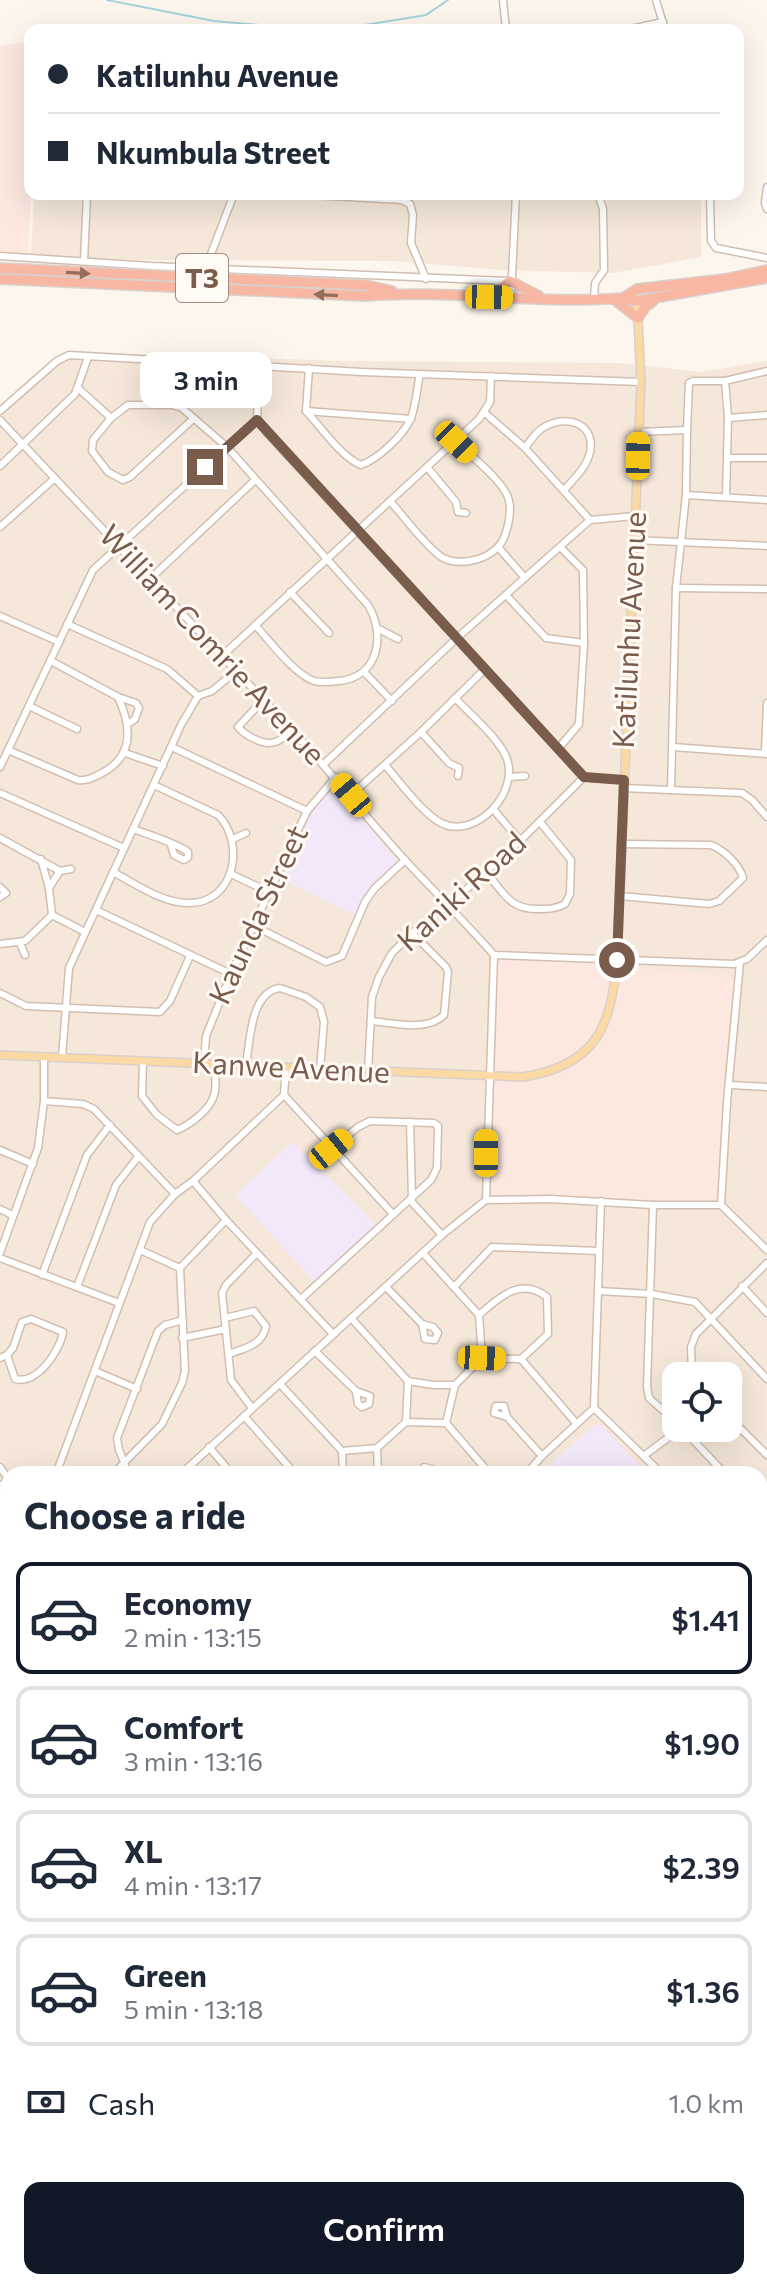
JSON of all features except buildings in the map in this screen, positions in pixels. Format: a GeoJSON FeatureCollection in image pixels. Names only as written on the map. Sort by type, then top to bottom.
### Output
{"type":"FeatureCollection","features":[{"type":"Feature","properties":{"kind":"highway","name":"T3"},"geometry":{"type":"LineString","coordinates":[[0,268],[365,285],[403,293]]}},
{"type":"Feature","properties":{"kind":"highway"},"geometry":{"type":"LineString","coordinates":[[656,299],[646,306],[638,318],[618,298],[637,289],[725,279],[767,270]]}},
{"type":"Feature","properties":{"kind":"highway","name":"T3"},"geometry":{"type":"LineString","coordinates":[[0,279],[364,296],[403,293],[637,301],[767,278]]}},
{"type":"Feature","properties":{"kind":"highway"},"geometry":{"type":"LineString","coordinates":[[489,297],[510,281],[542,298]]}},
{"type":"Feature","properties":{"kind":"main road","name":"Katilunhu Avenue"},"geometry":{"type":"LineString","coordinates":[[579,1056],[605,1025],[612,1005],[617,960],[641,382],[637,289]]}},
{"type":"Feature","properties":{"kind":"main road","name":"Kanwe Avenue"},"geometry":{"type":"LineString","coordinates":[[0,1058],[62,1057],[491,1077],[533,1076],[579,1056]]}},
{"type":"Feature","properties":{"kind":"street"},"geometry":{"type":"LineString","coordinates":[[503,0],[505,24]]}},
{"type":"Feature","properties":{"kind":"street"},"geometry":{"type":"LineString","coordinates":[[656,0],[663,24]]}},
{"type":"Feature","properties":{"kind":"street"},"geometry":{"type":"LineString","coordinates":[[767,187],[767,209]]}},
{"type":"Feature","properties":{"kind":"street"},"geometry":{"type":"LineString","coordinates":[[84,261],[87,200]]}},
{"type":"Feature","properties":{"kind":"street"},"geometry":{"type":"LineString","coordinates":[[211,289],[206,267],[232,200]]}},
{"type":"Feature","properties":{"kind":"street"},"geometry":{"type":"LineString","coordinates":[[402,200],[410,204],[413,215],[411,243],[426,279]]}},
{"type":"Feature","properties":{"kind":"street"},"geometry":{"type":"LineString","coordinates":[[511,297],[516,200]]}},
{"type":"Feature","properties":{"kind":"street"},"geometry":{"type":"LineString","coordinates":[[594,298],[595,283],[604,270],[603,209],[600,200]]}},
{"type":"Feature","properties":{"kind":"street"},"geometry":{"type":"LineString","coordinates":[[710,200],[711,241],[716,248],[767,258]]}},
{"type":"Feature","properties":{"kind":"street"},"geometry":{"type":"LineString","coordinates":[[0,256],[510,281]]}},
{"type":"Feature","properties":{"kind":"street"},"geometry":{"type":"LineString","coordinates":[[0,411],[57,361],[69,355],[420,374],[641,382]]}},
{"type":"Feature","properties":{"kind":"street"},"geometry":{"type":"LineString","coordinates":[[0,466],[79,389],[88,357]]}},
{"type":"Feature","properties":{"kind":"street"},"geometry":{"type":"LineString","coordinates":[[259,366],[257,420],[584,777],[671,790],[742,793],[765,811]]}},
{"type":"Feature","properties":{"kind":"street"},"geometry":{"type":"LineString","coordinates":[[309,368],[306,411],[333,442],[356,464],[361,465],[368,463],[402,432],[411,419],[420,374]]}},
{"type":"Feature","properties":{"kind":"street"},"geometry":{"type":"LineString","coordinates":[[671,790],[676,588],[686,495],[689,383],[725,381],[767,371]]}},
{"type":"Feature","properties":{"kind":"street"},"geometry":{"type":"LineString","coordinates":[[223,655],[485,413],[490,402],[491,376]]}},
{"type":"Feature","properties":{"kind":"street"},"geometry":{"type":"LineString","coordinates":[[725,381],[728,418],[726,496]]}},
{"type":"Feature","properties":{"kind":"street"},"geometry":{"type":"LineString","coordinates":[[79,389],[111,418]]}},
{"type":"Feature","properties":{"kind":"street"},"geometry":{"type":"LineString","coordinates":[[193,419],[123,480],[108,472],[92,451],[93,440],[124,407],[133,404],[177,406],[193,419],[227,447],[254,481],[368,605],[379,629],[373,659],[365,673],[345,681],[314,681],[301,674],[255,625]]}},
{"type":"Feature","properties":{"kind":"street"},"geometry":{"type":"LineString","coordinates":[[306,411],[411,419]]}},
{"type":"Feature","properties":{"kind":"street"},"geometry":{"type":"LineString","coordinates":[[485,413],[525,448],[590,520]]}},
{"type":"Feature","properties":{"kind":"street"},"geometry":{"type":"LineString","coordinates":[[728,418],[767,415]]}},
{"type":"Feature","properties":{"kind":"street","name":"William Comrie Avenue"},"geometry":{"type":"LineString","coordinates":[[0,420],[324,764],[405,860],[450,904],[494,955]]}},
{"type":"Feature","properties":{"kind":"street"},"geometry":{"type":"LineString","coordinates":[[0,767],[89,575],[257,420]]}},
{"type":"Feature","properties":{"kind":"street"},"geometry":{"type":"LineString","coordinates":[[525,448],[538,431],[549,424],[580,424],[588,430],[591,437],[589,459],[564,490]]}},
{"type":"Feature","properties":{"kind":"street"},"geometry":{"type":"LineString","coordinates":[[638,432],[687,430]]}},
{"type":"Feature","properties":{"kind":"street"},"geometry":{"type":"LineString","coordinates":[[390,501],[441,556],[459,563],[498,547],[508,526],[510,502],[507,494],[456,442]]}},
{"type":"Feature","properties":{"kind":"street"},"geometry":{"type":"LineString","coordinates":[[728,458],[767,458]]}},
{"type":"Feature","properties":{"kind":"street"},"geometry":{"type":"LineString","coordinates":[[427,467],[456,502]]}},
{"type":"Feature","properties":{"kind":"street"},"geometry":{"type":"LineString","coordinates":[[0,527],[55,478]]}},
{"type":"Feature","properties":{"kind":"street"},"geometry":{"type":"LineString","coordinates":[[151,578],[254,481]]}},
{"type":"Feature","properties":{"kind":"street"},"geometry":{"type":"LineString","coordinates":[[686,495],[767,500]]}},
{"type":"Feature","properties":{"kind":"street"},"geometry":{"type":"LineString","coordinates":[[324,764],[457,638],[590,520],[635,516]]}},
{"type":"Feature","properties":{"kind":"street"},"geometry":{"type":"LineString","coordinates":[[633,540],[767,546]]}},
{"type":"Feature","properties":{"kind":"street"},"geometry":{"type":"LineString","coordinates":[[498,547],[525,578]]}},
{"type":"Feature","properties":{"kind":"street"},"geometry":{"type":"LineString","coordinates":[[558,749],[579,724],[584,643],[583,570],[560,547]]}},
{"type":"Feature","properties":{"kind":"street"},"geometry":{"type":"LineString","coordinates":[[676,588],[767,589]]}},
{"type":"Feature","properties":{"kind":"street"},"geometry":{"type":"LineString","coordinates":[[290,592],[329,633]]}},
{"type":"Feature","properties":{"kind":"street"},"geometry":{"type":"LineString","coordinates":[[506,595],[546,638],[584,643]]}},
{"type":"Feature","properties":{"kind":"street"},"geometry":{"type":"LineString","coordinates":[[0,616],[59,642]]}},
{"type":"Feature","properties":{"kind":"street"},"geometry":{"type":"LineString","coordinates":[[67,624],[167,669],[198,696]]}},
{"type":"Feature","properties":{"kind":"street"},"geometry":{"type":"LineString","coordinates":[[379,629],[398,639]]}},
{"type":"Feature","properties":{"kind":"street"},"geometry":{"type":"LineString","coordinates":[[51,661],[118,697],[136,703],[139,708],[135,719],[128,724]]}},
{"type":"Feature","properties":{"kind":"street"},"geometry":{"type":"LineString","coordinates":[[351,795],[485,669]]}},
{"type":"Feature","properties":{"kind":"street"},"geometry":{"type":"LineString","coordinates":[[62,1057],[67,977],[85,932],[198,696],[212,691],[236,671]]}},
{"type":"Feature","properties":{"kind":"street"},"geometry":{"type":"LineString","coordinates":[[365,673],[392,701]]}},
{"type":"Feature","properties":{"kind":"street"},"geometry":{"type":"LineString","coordinates":[[8,750],[87,781],[112,767],[125,753],[128,724],[118,697]]}},
{"type":"Feature","properties":{"kind":"street"},"geometry":{"type":"LineString","coordinates":[[385,765],[434,819],[445,825],[477,820],[494,810],[509,777],[508,764],[501,747],[455,698]]}},
{"type":"Feature","properties":{"kind":"street"},"geometry":{"type":"LineString","coordinates":[[263,700],[238,727],[241,731],[270,743],[277,742],[292,730]]}},
{"type":"Feature","properties":{"kind":"street"},"geometry":{"type":"LineString","coordinates":[[673,747],[766,753],[767,703]]}},
{"type":"Feature","properties":{"kind":"street"},"geometry":{"type":"LineString","coordinates":[[29,706],[77,729]]}},
{"type":"Feature","properties":{"kind":"street"},"geometry":{"type":"LineString","coordinates":[[421,732],[449,763]]}},
{"type":"Feature","properties":{"kind":"street"},"geometry":{"type":"LineString","coordinates":[[172,747],[307,811]]}},
{"type":"Feature","properties":{"kind":"street"},"geometry":{"type":"LineString","coordinates":[[125,753],[163,766]]}},
{"type":"Feature","properties":{"kind":"street"},"geometry":{"type":"LineString","coordinates":[[509,777],[525,776]]}},
{"type":"Feature","properties":{"kind":"street","name":"Kaunda Street"},"geometry":{"type":"LineString","coordinates":[[204,1063],[206,1036],[231,974],[307,811],[336,777]]}},
{"type":"Feature","properties":{"kind":"street","name":"Kaniki Road"},"geometry":{"type":"LineString","coordinates":[[368,1071],[372,997],[392,953],[520,841],[584,777]]}},
{"type":"Feature","properties":{"kind":"street"},"geometry":{"type":"LineString","coordinates":[[113,872],[168,900],[191,904],[202,901],[219,889],[231,874],[235,851],[226,822],[218,815],[154,785]]}},
{"type":"Feature","properties":{"kind":"street"},"geometry":{"type":"LineString","coordinates":[[0,793],[124,848]]}},
{"type":"Feature","properties":{"kind":"street"},"geometry":{"type":"LineString","coordinates":[[494,810],[520,841]]}},
{"type":"Feature","properties":{"kind":"street"},"geometry":{"type":"LineString","coordinates":[[486,872],[512,903],[525,910],[555,908],[565,904],[570,894],[571,860],[540,822]]}},
{"type":"Feature","properties":{"kind":"street"},"geometry":{"type":"LineString","coordinates":[[133,829],[171,845]]}},
{"type":"Feature","properties":{"kind":"street"},"geometry":{"type":"LineString","coordinates":[[233,839],[246,833]]}},
{"type":"Feature","properties":{"kind":"street"},"geometry":{"type":"LineString","coordinates":[[0,838],[60,871],[71,869]]}},
{"type":"Feature","properties":{"kind":"street"},"geometry":{"type":"LineString","coordinates":[[620,896],[709,904],[719,901],[743,878],[742,872],[721,850],[711,845],[621,844]]}},
{"type":"Feature","properties":{"kind":"street"},"geometry":{"type":"LineString","coordinates":[[0,944],[20,943],[34,935],[52,915],[41,859]]}},
{"type":"Feature","properties":{"kind":"street"},"geometry":{"type":"LineString","coordinates":[[254,926],[326,962],[337,960],[342,956],[365,902],[374,889],[405,860]]}},
{"type":"Feature","properties":{"kind":"street"},"geometry":{"type":"LineString","coordinates":[[49,888],[60,871]]}},
{"type":"Feature","properties":{"kind":"street"},"geometry":{"type":"LineString","coordinates":[[231,874],[271,893]]}},
{"type":"Feature","properties":{"kind":"street"},"geometry":{"type":"LineString","coordinates":[[0,887],[6,893],[0,897]]}},
{"type":"Feature","properties":{"kind":"street"},"geometry":{"type":"LineString","coordinates":[[202,901],[207,910]]}},
{"type":"Feature","properties":{"kind":"street"},"geometry":{"type":"LineString","coordinates":[[96,910],[231,974]]}},
{"type":"Feature","properties":{"kind":"street"},"geometry":{"type":"LineString","coordinates":[[52,915],[85,932]]}},
{"type":"Feature","properties":{"kind":"street"},"geometry":{"type":"LineString","coordinates":[[371,1021],[422,1025],[435,1023],[444,1015],[448,972],[412,933]]}},
{"type":"Feature","properties":{"kind":"street"},"geometry":{"type":"LineString","coordinates":[[486,1200],[494,955],[719,965],[740,962],[767,940]]}},
{"type":"Feature","properties":{"kind":"street"},"geometry":{"type":"LineString","coordinates":[[20,943],[25,955]]}},
{"type":"Feature","properties":{"kind":"street"},"geometry":{"type":"LineString","coordinates":[[0,993],[26,1006],[160,1012],[170,1001],[190,956]]}},
{"type":"Feature","properties":{"kind":"street"},"geometry":{"type":"LineString","coordinates":[[721,1205],[740,962]]}},
{"type":"Feature","properties":{"kind":"street"},"geometry":{"type":"LineString","coordinates":[[246,1065],[255,1014],[261,1000],[265,993],[280,988],[306,997],[320,1007],[324,1022],[320,1069]]}},
{"type":"Feature","properties":{"kind":"street"},"geometry":{"type":"LineString","coordinates":[[44,1057],[41,1132],[33,1164],[12,1215],[0,1256],[119,1303]]}},
{"type":"Feature","properties":{"kind":"street"},"geometry":{"type":"LineString","coordinates":[[143,1061],[142,1096],[157,1115],[177,1130],[193,1121],[213,1103],[217,1085],[214,1064]]}},
{"type":"Feature","properties":{"kind":"street"},"geometry":{"type":"LineString","coordinates":[[59,1466],[150,1222],[175,1194],[193,1181],[284,1095],[286,1067]]}},
{"type":"Feature","properties":{"kind":"street"},"geometry":{"type":"LineString","coordinates":[[730,1085],[767,1087]]}},
{"type":"Feature","properties":{"kind":"street"},"geometry":{"type":"LineString","coordinates":[[284,1095],[392,1213]]}},
{"type":"Feature","properties":{"kind":"street"},"geometry":{"type":"LineString","coordinates":[[44,1101],[90,1106],[175,1194]]}},
{"type":"Feature","properties":{"kind":"street"},"geometry":{"type":"LineString","coordinates":[[301,1299],[435,1174],[438,1126],[410,1122],[364,1123],[331,1149]]}},
{"type":"Feature","properties":{"kind":"street"},"geometry":{"type":"LineString","coordinates":[[410,1122],[411,1199],[442,1235]]}},
{"type":"Feature","properties":{"kind":"street"},"geometry":{"type":"LineString","coordinates":[[42,1275],[87,1155],[110,1125]]}},
{"type":"Feature","properties":{"kind":"street"},"geometry":{"type":"LineString","coordinates":[[0,1150],[33,1164]]}},
{"type":"Feature","properties":{"kind":"street"},"geometry":{"type":"LineString","coordinates":[[77,1287],[116,1185],[138,1157]]}},
{"type":"Feature","properties":{"kind":"street"},"geometry":{"type":"LineString","coordinates":[[193,1181],[333,1334]]}},
{"type":"Feature","properties":{"kind":"street"},"geometry":{"type":"LineString","coordinates":[[189,1466],[442,1235],[486,1200],[721,1205],[767,1250]]}},
{"type":"Feature","properties":{"kind":"street"},"geometry":{"type":"LineString","coordinates":[[535,1466],[594,1408],[601,1201]]}},
{"type":"Feature","properties":{"kind":"street"},"geometry":{"type":"LineString","coordinates":[[653,1205],[647,1387],[649,1398],[662,1410]]}},
{"type":"Feature","properties":{"kind":"street"},"geometry":{"type":"LineString","coordinates":[[0,1209],[12,1215]]}},
{"type":"Feature","properties":{"kind":"street"},"geometry":{"type":"LineString","coordinates":[[123,1466],[162,1424],[185,1371],[180,1268],[226,1220]]}},
{"type":"Feature","properties":{"kind":"street"},"geometry":{"type":"LineString","coordinates":[[454,1287],[492,1247],[599,1251]]}},
{"type":"Feature","properties":{"kind":"street"},"geometry":{"type":"LineString","coordinates":[[140,1250],[180,1268]]}},
{"type":"Feature","properties":{"kind":"street"},"geometry":{"type":"LineString","coordinates":[[252,1408],[231,1380],[222,1293],[257,1253]]}},
{"type":"Feature","properties":{"kind":"street"},"geometry":{"type":"LineString","coordinates":[[423,1253],[479,1315],[482,1358]]}},
{"type":"Feature","properties":{"kind":"street"},"geometry":{"type":"LineString","coordinates":[[692,1362],[692,1340],[710,1317],[767,1263]]}},
{"type":"Feature","properties":{"kind":"street"},"geometry":{"type":"LineString","coordinates":[[742,1286],[767,1313]]}},
{"type":"Feature","properties":{"kind":"street"},"geometry":{"type":"LineString","coordinates":[[386,1287],[422,1324]]}},
{"type":"Feature","properties":{"kind":"street"},"geometry":{"type":"LineString","coordinates":[[446,1423],[455,1385],[482,1358],[521,1359],[548,1334],[547,1297],[534,1290],[512,1289],[479,1315]]}},
{"type":"Feature","properties":{"kind":"street"},"geometry":{"type":"LineString","coordinates":[[598,1291],[689,1299],[710,1317],[767,1379]]}},
{"type":"Feature","properties":{"kind":"street"},"geometry":{"type":"LineString","coordinates":[[225,1318],[254,1311],[266,1326],[264,1335],[257,1343],[229,1354]]}},
{"type":"Feature","properties":{"kind":"street"},"geometry":{"type":"LineString","coordinates":[[351,1318],[408,1381],[455,1385]]}},
{"type":"Feature","properties":{"kind":"street"},"geometry":{"type":"LineString","coordinates":[[26,1319],[63,1332],[62,1340],[48,1364],[24,1380],[15,1379],[3,1356],[13,1348],[22,1322],[26,1319]]}},
{"type":"Feature","properties":{"kind":"street"},"geometry":{"type":"LineString","coordinates":[[125,1464],[117,1438],[158,1331],[165,1325],[183,1320]]}},
{"type":"Feature","properties":{"kind":"street"},"geometry":{"type":"LineString","coordinates":[[182,1338],[226,1329]]}},
{"type":"Feature","properties":{"kind":"street"},"geometry":{"type":"LineString","coordinates":[[315,1351],[356,1391]]}},
{"type":"Feature","properties":{"kind":"street"},"geometry":{"type":"LineString","coordinates":[[521,1359],[576,1423]]}},
{"type":"Feature","properties":{"kind":"street"},"geometry":{"type":"LineString","coordinates":[[95,1371],[137,1389]]}},
{"type":"Feature","properties":{"kind":"street"},"geometry":{"type":"LineString","coordinates":[[406,1422],[408,1381]]}},
{"type":"Feature","properties":{"kind":"street"},"geometry":{"type":"LineString","coordinates":[[280,1384],[342,1451],[343,1466]]}},
{"type":"Feature","properties":{"kind":"street"},"geometry":{"type":"LineString","coordinates":[[594,1408],[655,1466]]}},
{"type":"Feature","properties":{"kind":"street"},"geometry":{"type":"LineString","coordinates":[[244,1416],[288,1466]]}},
{"type":"Feature","properties":{"kind":"street"},"geometry":{"type":"LineString","coordinates":[[507,1417],[542,1456]]}},
{"type":"Feature","properties":{"kind":"street"},"geometry":{"type":"LineString","coordinates":[[342,1451],[377,1448],[406,1422],[446,1423],[483,1466]]}},
{"type":"Feature","properties":{"kind":"street"},"geometry":{"type":"LineString","coordinates":[[742,1430],[767,1455]]}},
{"type":"Feature","properties":{"kind":"street"},"geometry":{"type":"LineString","coordinates":[[645,1455],[663,1442]]}},
{"type":"Feature","properties":{"kind":"street"},"geometry":{"type":"LineString","coordinates":[[695,1442],[718,1466]]}},
{"type":"Feature","properties":{"kind":"street"},"geometry":{"type":"LineString","coordinates":[[209,1447],[225,1466]]}},
{"type":"Feature","properties":{"kind":"street"},"geometry":{"type":"LineString","coordinates":[[377,1448],[378,1466]]}},
{"type":"Feature","properties":{"kind":"shaded area"},"geometry":{"type":"Polygon","coordinates":[[[24,42],[24,200],[31,200],[28,256],[0,254],[0,46],[24,42]]]}},
{"type":"Feature","properties":{"kind":"shaded area"},"geometry":{"type":"Polygon","coordinates":[[[34,200],[701,200],[701,257],[613,273],[501,270],[394,261],[31,256],[34,200]]]}},
{"type":"Feature","properties":{"kind":"shaded area"},"geometry":{"type":"Polygon","coordinates":[[[70,352],[345,361],[621,363],[701,372],[767,361],[767,1466],[0,1466],[0,418],[70,352]]]}},
{"type":"Feature","properties":{"kind":"shaded area"},"geometry":{"type":"Polygon","coordinates":[[[332,787],[400,864],[360,917],[282,880],[308,815],[332,787]]]}},
{"type":"Feature","properties":{"kind":"shaded area"},"geometry":{"type":"Polygon","coordinates":[[[490,953],[733,977],[718,1203],[487,1198],[490,953]]]}},
{"type":"Feature","properties":{"kind":"shaded area"},"geometry":{"type":"Polygon","coordinates":[[[292,1142],[380,1229],[319,1287],[235,1195],[292,1142]]]}},
{"type":"Feature","properties":{"kind":"shaded area"},"geometry":{"type":"Polygon","coordinates":[[[600,1424],[639,1466],[548,1466],[592,1427],[600,1424]]]}},
{"type":"Feature","properties":{"kind":"waterway"},"geometry":{"type":"LineString","coordinates":[[107,0],[214,21],[249,24]]}},
{"type":"Feature","properties":{"kind":"waterway"},"geometry":{"type":"LineString","coordinates":[[371,24],[426,15],[448,0]]}},
{"type":"Feature","properties":{"kind":"route"},"geometry":{"type":"LineString","coordinates":[[205,467],[257,420],[584,777],[624,780],[617,960]]}}]}
